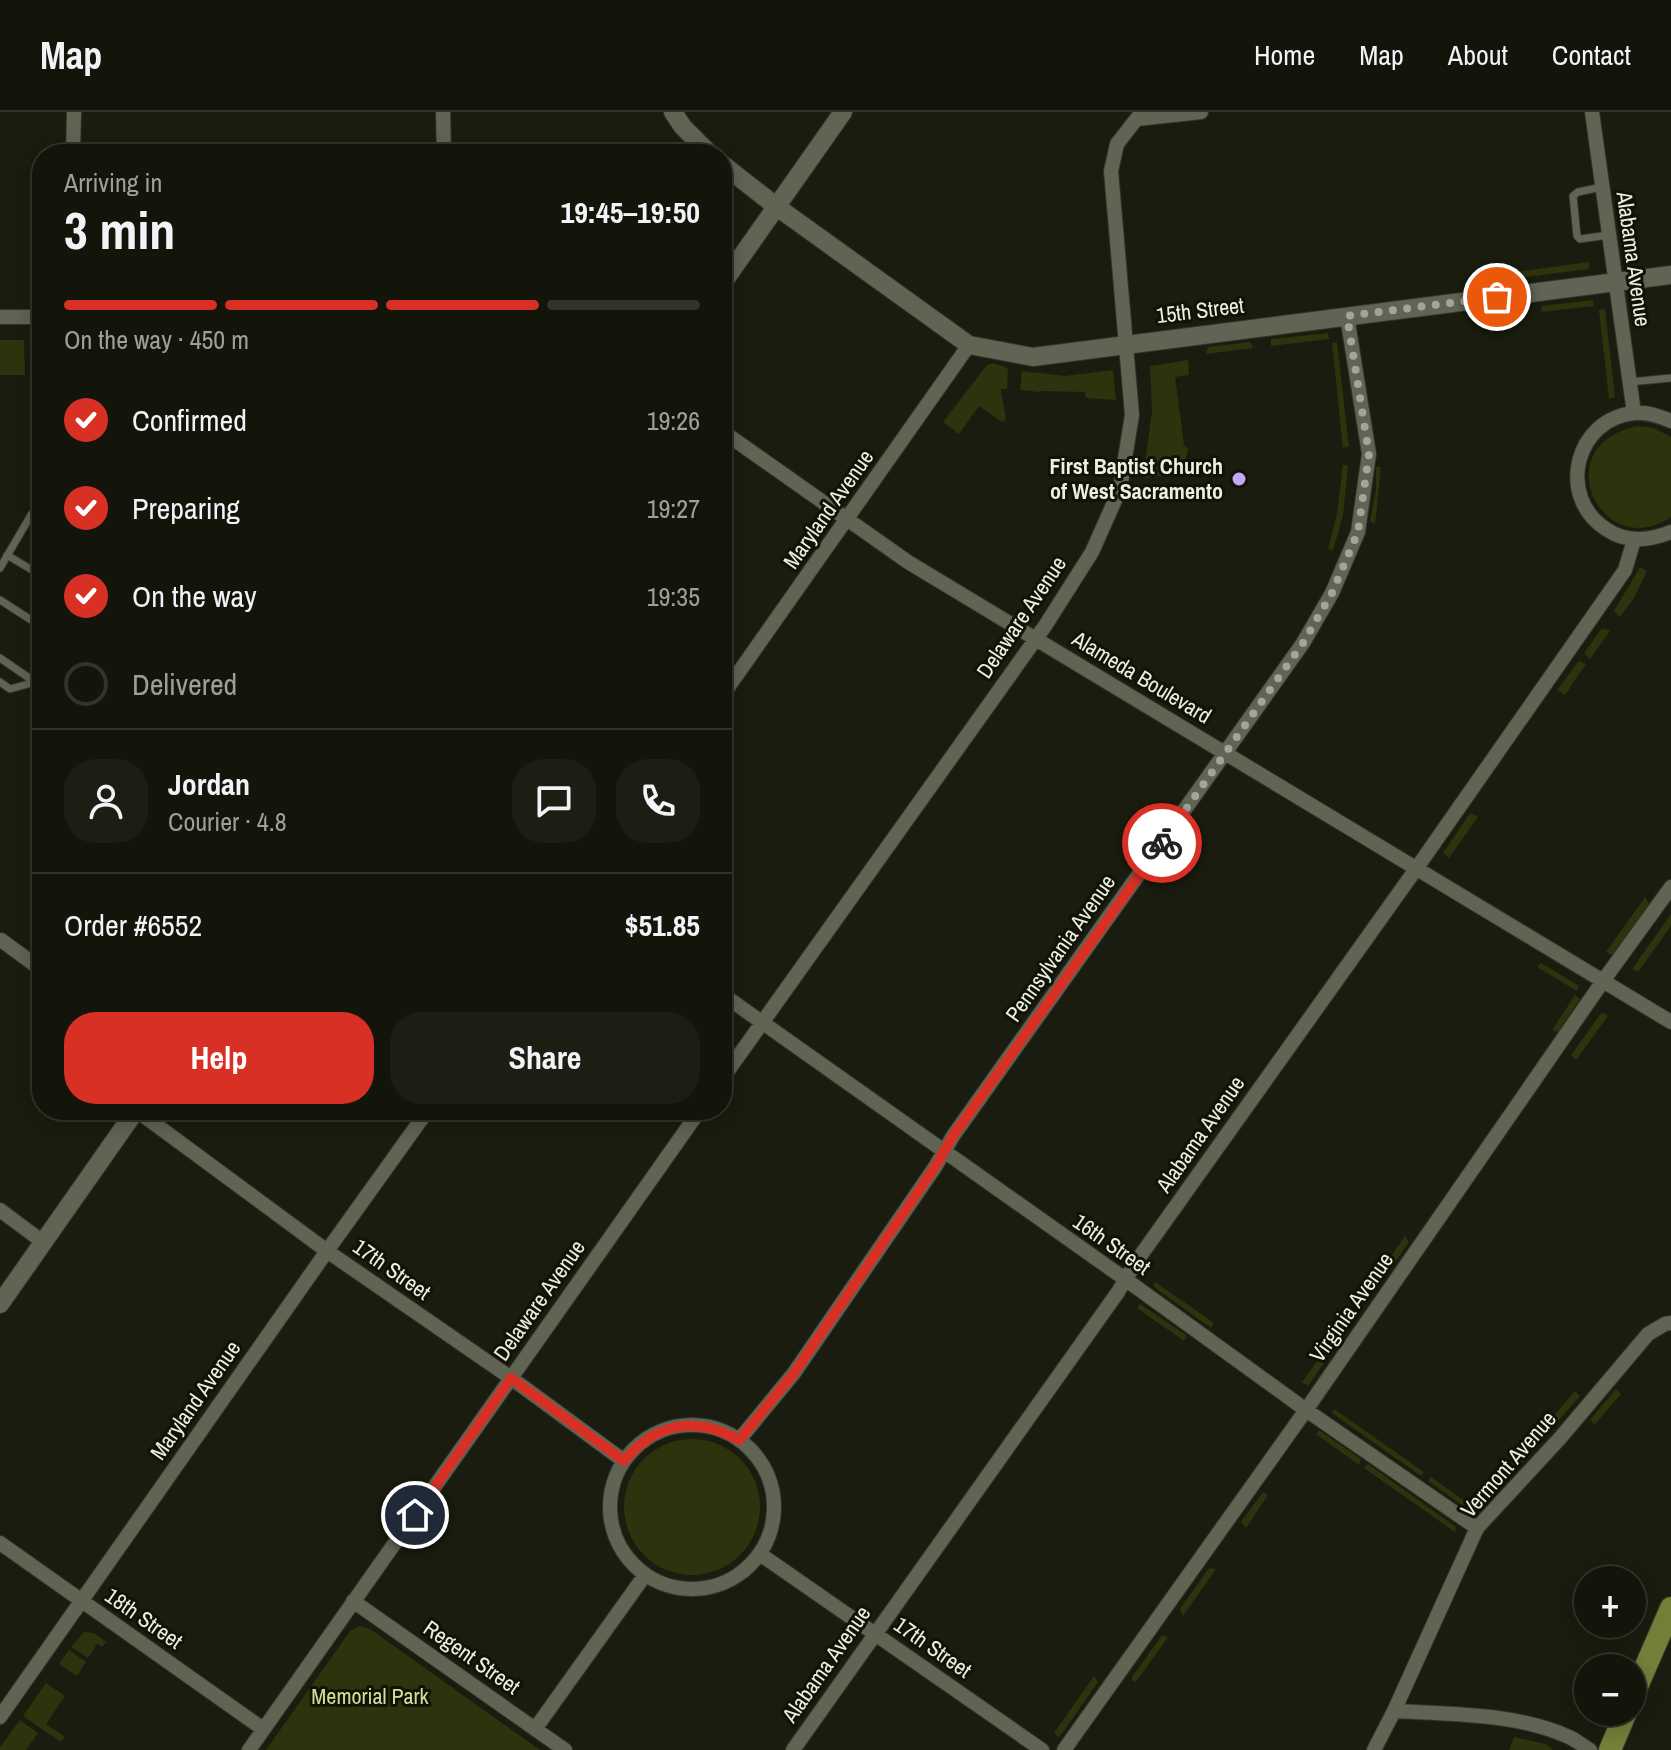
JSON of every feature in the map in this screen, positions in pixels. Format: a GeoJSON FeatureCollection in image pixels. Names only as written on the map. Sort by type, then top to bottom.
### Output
{"type":"FeatureCollection","features":[{"type":"Feature","properties":{"kind":"main road"},"geometry":{"type":"LineString","coordinates":[[1646,1666],[1671,1608]]}},
{"type":"Feature","properties":{"kind":"main road"},"geometry":{"type":"LineString","coordinates":[[1610,1750],[1620,1726]]}},
{"type":"Feature","properties":{"kind":"street"},"geometry":{"type":"LineString","coordinates":[[73,144],[74,112]]}},
{"type":"Feature","properties":{"kind":"street"},"geometry":{"type":"LineString","coordinates":[[443,112],[444,144]]}},
{"type":"Feature","properties":{"kind":"street"},"geometry":{"type":"LineString","coordinates":[[673,112],[700,144]]}},
{"type":"Feature","properties":{"kind":"street"},"geometry":{"type":"LineString","coordinates":[[732,270],[843,112]]}},
{"type":"Feature","properties":{"kind":"street"},"geometry":{"type":"LineString","coordinates":[[1140,116],[1201,112]]}},
{"type":"Feature","properties":{"kind":"street","name":"Alabama Avenue"},"geometry":{"type":"LineString","coordinates":[[1592,112],[1634,413]]}},
{"type":"Feature","properties":{"kind":"street","name":"Delaware Avenue"},"geometry":{"type":"LineString","coordinates":[[732,1065],[1045,626],[1092,552],[1120,489],[1132,415],[1111,171],[1117,144],[1140,116]]}},
{"type":"Feature","properties":{"kind":"street","name":"15th Street"},"geometry":{"type":"LineString","coordinates":[[732,172],[969,345],[1033,357],[1671,275]]}},
{"type":"Feature","properties":{"kind":"street","name":"Pennsylvania Avenue"},"geometry":{"type":"LineString","coordinates":[[739,1440],[794,1373],[944,1151],[1303,643],[1332,593],[1358,532],[1369,454],[1347,316]]}},
{"type":"Feature","properties":{"kind":"street"},"geometry":{"type":"LineString","coordinates":[[0,317],[32,317]]}},
{"type":"Feature","properties":{"kind":"street","name":"Maryland Avenue"},"geometry":{"type":"LineString","coordinates":[[732,682],[969,345]]}},
{"type":"Feature","properties":{"kind":"street"},"geometry":{"type":"LineString","coordinates":[[1671,421],[1653,414],[1634,413],[1614,418],[1596,430],[1584,447],[1577,466],[1577,487],[1584,507],[1597,523],[1614,535],[1634,540],[1653,539],[1671,532]]}},
{"type":"Feature","properties":{"kind":"street","name":"Alameda Boulevard"},"geometry":{"type":"LineString","coordinates":[[732,438],[908,562],[1671,1022]]}},
{"type":"Feature","properties":{"kind":"street","name":"Alabama Avenue"},"geometry":{"type":"LineString","coordinates":[[793,1750],[1625,570],[1634,540]]}},
{"type":"Feature","properties":{"kind":"street","name":"Virginia Avenue"},"geometry":{"type":"LineString","coordinates":[[1064,1750],[1671,887]]}},
{"type":"Feature","properties":{"kind":"street"},"geometry":{"type":"LineString","coordinates":[[1,940],[32,963]]}},
{"type":"Feature","properties":{"kind":"street","name":"16th Street"},"geometry":{"type":"LineString","coordinates":[[732,1001],[1306,1410],[1477,1528]]}},
{"type":"Feature","properties":{"kind":"street"},"geometry":{"type":"LineString","coordinates":[[0,1304],[129,1120]]}},
{"type":"Feature","properties":{"kind":"street","name":"17th Street"},"geometry":{"type":"LineString","coordinates":[[150,1120],[327,1251],[511,1378],[624,1461]]}},
{"type":"Feature","properties":{"kind":"street","name":"Maryland Avenue"},"geometry":{"type":"LineString","coordinates":[[0,1717],[421,1120]]}},
{"type":"Feature","properties":{"kind":"street","name":"Delaware Avenue"},"geometry":{"type":"LineString","coordinates":[[249,1750],[693,1120]]}},
{"type":"Feature","properties":{"kind":"street"},"geometry":{"type":"LineString","coordinates":[[0,1210],[43,1242]]}},
{"type":"Feature","properties":{"kind":"street","name":"Vermont Avenue"},"geometry":{"type":"LineString","coordinates":[[1374,1750],[1477,1528],[1561,1437],[1648,1334],[1671,1323]]}},
{"type":"Feature","properties":{"kind":"street"},"geometry":{"type":"LineString","coordinates":[[685,1425],[713,1428],[739,1440],[767,1472],[775,1500],[772,1528],[760,1554],[740,1575],[728,1582],[700,1589],[672,1587],[645,1575],[625,1555],[613,1529],[612,1486],[624,1461],[634,1449],[657,1433],[685,1425]]}},
{"type":"Feature","properties":{"kind":"street","name":"18th Street"},"geometry":{"type":"LineString","coordinates":[[0,1543],[263,1729]]}},
{"type":"Feature","properties":{"kind":"street","name":"17th Street"},"geometry":{"type":"LineString","coordinates":[[760,1554],[1042,1750]]}},
{"type":"Feature","properties":{"kind":"street"},"geometry":{"type":"LineString","coordinates":[[535,1729],[645,1575]]}},
{"type":"Feature","properties":{"kind":"street","name":"Regent Street"},"geometry":{"type":"LineString","coordinates":[[353,1601],[565,1750]]}},
{"type":"Feature","properties":{"kind":"street"},"geometry":{"type":"LineString","coordinates":[[1394,1711],[1483,1716],[1537,1725],[1570,1737],[1590,1750]]}},
{"type":"Feature","properties":{"kind":"lane"},"geometry":{"type":"LineString","coordinates":[[1602,187],[1573,196],[1577,236],[1580,239],[1609,235]]}},
{"type":"Feature","properties":{"kind":"lane"},"geometry":{"type":"LineString","coordinates":[[1629,382],[1671,378]]}},
{"type":"Feature","properties":{"kind":"lane"},"geometry":{"type":"LineString","coordinates":[[0,568],[31,515]]}},
{"type":"Feature","properties":{"kind":"lane"},"geometry":{"type":"LineString","coordinates":[[7,555],[32,570]]}},
{"type":"Feature","properties":{"kind":"lane"},"geometry":{"type":"LineString","coordinates":[[0,600],[32,621]]}},
{"type":"Feature","properties":{"kind":"lane"},"geometry":{"type":"LineString","coordinates":[[0,658],[32,675]]}},
{"type":"Feature","properties":{"kind":"lane"},"geometry":{"type":"LineString","coordinates":[[0,682],[10,689],[32,681]]}},
{"type":"Feature","properties":{"kind":"green space"},"geometry":{"type":"Polygon","coordinates":[[[1589,262],[1589,269],[1494,281],[1492,275],[1589,262]]]}},
{"type":"Feature","properties":{"kind":"green space"},"geometry":{"type":"Polygon","coordinates":[[[1593,300],[1594,306],[1541,312],[1542,306],[1593,300]]]}},
{"type":"Feature","properties":{"kind":"green space"},"geometry":{"type":"Polygon","coordinates":[[[1605,309],[1615,397],[1609,399],[1599,310],[1605,309]]]}},
{"type":"Feature","properties":{"kind":"green space"},"geometry":{"type":"Polygon","coordinates":[[[1328,333],[1329,339],[1271,346],[1271,339],[1328,333]]]}},
{"type":"Feature","properties":{"kind":"green space"},"geometry":{"type":"Polygon","coordinates":[[[0,340],[24,340],[25,375],[0,375],[0,340]]]}},
{"type":"Feature","properties":{"kind":"green space"},"geometry":{"type":"Polygon","coordinates":[[[1250,342],[1253,348],[1206,354],[1208,347],[1250,342]]]}},
{"type":"Feature","properties":{"kind":"green space"},"geometry":{"type":"Polygon","coordinates":[[[1332,343],[1337,343],[1349,446],[1343,448],[1332,343]]]}},
{"type":"Feature","properties":{"kind":"green space"},"geometry":{"type":"Polygon","coordinates":[[[1188,360],[1189,375],[1175,377],[1184,445],[1188,449],[1183,473],[1143,478],[1152,411],[1150,366],[1188,360]]]}},
{"type":"Feature","properties":{"kind":"green space"},"geometry":{"type":"Polygon","coordinates":[[[993,363],[1008,368],[1007,389],[1001,389],[1006,420],[1002,422],[979,406],[959,434],[943,422],[987,365],[993,363]]]}},
{"type":"Feature","properties":{"kind":"green space"},"geometry":{"type":"Polygon","coordinates":[[[1113,370],[1116,400],[1086,398],[1085,392],[1020,390],[1022,371],[1065,376],[1113,370]]]}},
{"type":"Feature","properties":{"kind":"green space"},"geometry":{"type":"Polygon","coordinates":[[[1637,426],[1654,428],[1671,437],[1671,517],[1646,527],[1624,525],[1605,514],[1593,497],[1589,476],[1593,455],[1609,438],[1637,426]]]}},
{"type":"Feature","properties":{"kind":"green space"},"geometry":{"type":"Polygon","coordinates":[[[1343,464],[1348,466],[1343,516],[1333,550],[1328,549],[1337,514],[1343,464]]]}},
{"type":"Feature","properties":{"kind":"green space"},"geometry":{"type":"Polygon","coordinates":[[[1376,467],[1381,467],[1375,524],[1370,521],[1376,489],[1376,467]]]}},
{"type":"Feature","properties":{"kind":"green space"},"geometry":{"type":"Polygon","coordinates":[[[1640,567],[1647,571],[1634,598],[1620,617],[1614,611],[1640,567]]]}},
{"type":"Feature","properties":{"kind":"green space"},"geometry":{"type":"Polygon","coordinates":[[[1602,628],[1610,631],[1590,659],[1584,653],[1602,628]]]}},
{"type":"Feature","properties":{"kind":"green space"},"geometry":{"type":"Polygon","coordinates":[[[1579,661],[1586,664],[1565,695],[1557,690],[1579,661]]]}},
{"type":"Feature","properties":{"kind":"green space"},"geometry":{"type":"Polygon","coordinates":[[[1470,813],[1478,817],[1449,858],[1443,853],[1470,813]]]}},
{"type":"Feature","properties":{"kind":"green space"},"geometry":{"type":"Polygon","coordinates":[[[1645,897],[1649,904],[1612,955],[1606,952],[1645,897]]]}},
{"type":"Feature","properties":{"kind":"green space"},"geometry":{"type":"Polygon","coordinates":[[[1671,914],[1671,926],[1638,972],[1632,969],[1671,914]]]}},
{"type":"Feature","properties":{"kind":"green space"},"geometry":{"type":"Polygon","coordinates":[[[1541,963],[1579,986],[1577,991],[1537,967],[1541,963]]]}},
{"type":"Feature","properties":{"kind":"green space"},"geometry":{"type":"Polygon","coordinates":[[[1575,995],[1580,999],[1558,1032],[1552,1030],[1575,995]]]}},
{"type":"Feature","properties":{"kind":"green space"},"geometry":{"type":"Polygon","coordinates":[[[1602,1012],[1608,1016],[1576,1060],[1571,1055],[1602,1012]]]}},
{"type":"Feature","properties":{"kind":"green space"},"geometry":{"type":"Polygon","coordinates":[[[1405,1236],[1409,1242],[1385,1276],[1380,1272],[1405,1236]]]}},
{"type":"Feature","properties":{"kind":"green space"},"geometry":{"type":"Polygon","coordinates":[[[1155,1282],[1214,1323],[1211,1328],[1158,1290],[1153,1285],[1155,1282]]]}},
{"type":"Feature","properties":{"kind":"green space"},"geometry":{"type":"Polygon","coordinates":[[[1140,1304],[1186,1335],[1184,1341],[1137,1308],[1140,1304]]]}},
{"type":"Feature","properties":{"kind":"green space"},"geometry":{"type":"Polygon","coordinates":[[[1344,1323],[1349,1327],[1308,1386],[1302,1382],[1344,1323]]]}},
{"type":"Feature","properties":{"kind":"green space"},"geometry":{"type":"Polygon","coordinates":[[[1616,1389],[1621,1394],[1595,1424],[1590,1420],[1616,1389]]]}},
{"type":"Feature","properties":{"kind":"green space"},"geometry":{"type":"Polygon","coordinates":[[[1575,1391],[1580,1396],[1539,1443],[1532,1441],[1575,1391]]]}},
{"type":"Feature","properties":{"kind":"green space"},"geometry":{"type":"Polygon","coordinates":[[[1334,1409],[1424,1472],[1421,1476],[1332,1413],[1334,1409]]]}},
{"type":"Feature","properties":{"kind":"green space"},"geometry":{"type":"Polygon","coordinates":[[[1319,1430],[1361,1459],[1359,1465],[1316,1434],[1319,1430]]]}},
{"type":"Feature","properties":{"kind":"green space"},"geometry":{"type":"Polygon","coordinates":[[[692,1439],[718,1444],[740,1459],[755,1481],[760,1507],[755,1533],[740,1555],[718,1570],[692,1575],[666,1570],[644,1555],[629,1533],[624,1507],[629,1481],[644,1459],[666,1444],[692,1439]]]}},
{"type":"Feature","properties":{"kind":"green space"},"geometry":{"type":"Polygon","coordinates":[[[1519,1456],[1524,1459],[1482,1509],[1476,1506],[1519,1456]]]}},
{"type":"Feature","properties":{"kind":"green space"},"geometry":{"type":"Polygon","coordinates":[[[1368,1464],[1456,1527],[1455,1532],[1364,1468],[1368,1464]]]}},
{"type":"Feature","properties":{"kind":"green space"},"geometry":{"type":"Polygon","coordinates":[[[1431,1477],[1473,1507],[1470,1511],[1428,1481],[1431,1477]]]}},
{"type":"Feature","properties":{"kind":"green space"},"geometry":{"type":"Polygon","coordinates":[[[1263,1492],[1268,1495],[1246,1528],[1241,1522],[1263,1492]]]}},
{"type":"Feature","properties":{"kind":"green space"},"geometry":{"type":"Polygon","coordinates":[[[1209,1568],[1216,1569],[1183,1616],[1180,1609],[1209,1568]]]}},
{"type":"Feature","properties":{"kind":"green space","name":"Memorial Park"},"geometry":{"type":"Polygon","coordinates":[[[360,1626],[370,1629],[540,1750],[266,1750],[350,1631],[360,1626]]]}},
{"type":"Feature","properties":{"kind":"green space"},"geometry":{"type":"Polygon","coordinates":[[[84,1632],[94,1633],[106,1642],[102,1647],[97,1644],[88,1658],[71,1647],[84,1632]]]}},
{"type":"Feature","properties":{"kind":"green space"},"geometry":{"type":"Polygon","coordinates":[[[1162,1635],[1168,1637],[1136,1682],[1132,1680],[1132,1677],[1162,1635]]]}},
{"type":"Feature","properties":{"kind":"green space"},"geometry":{"type":"Polygon","coordinates":[[[69,1650],[86,1662],[77,1676],[59,1664],[69,1650]]]}},
{"type":"Feature","properties":{"kind":"green space"},"geometry":{"type":"Polygon","coordinates":[[[1094,1676],[1098,1682],[1058,1737],[1054,1733],[1094,1676]]]}},
{"type":"Feature","properties":{"kind":"green space"},"geometry":{"type":"Polygon","coordinates":[[[46,1683],[65,1696],[46,1724],[65,1737],[61,1742],[23,1716],[46,1683]]]}},
{"type":"Feature","properties":{"kind":"green space"},"geometry":{"type":"Polygon","coordinates":[[[20,1720],[38,1733],[26,1750],[0,1750],[0,1747],[20,1720]]]}},
{"type":"Feature","properties":{"kind":"green space"},"geometry":{"type":"Polygon","coordinates":[[[1514,1737],[1546,1744],[1553,1750],[1509,1750],[1514,1737]]]}},
{"type":"Feature","properties":{"kind":"way so far"},"geometry":{"type":"LineString","coordinates":[[1162,843],[1303,643],[1332,593],[1358,532],[1369,454],[1347,316],[1497,297]]}},
{"type":"Feature","properties":{"kind":"place","name":"First Baptist Church of West Sacramento"},"geometry":{"type":"Point","coordinates":[1239,479]}},
{"type":"Feature","properties":{"kind":"route"},"geometry":{"type":"LineString","coordinates":[[415,1515],[511,1378],[624,1461],[645,1440],[670,1428],[685,1425],[713,1428],[739,1440],[794,1373],[953,1136],[1162,843]]}}]}
